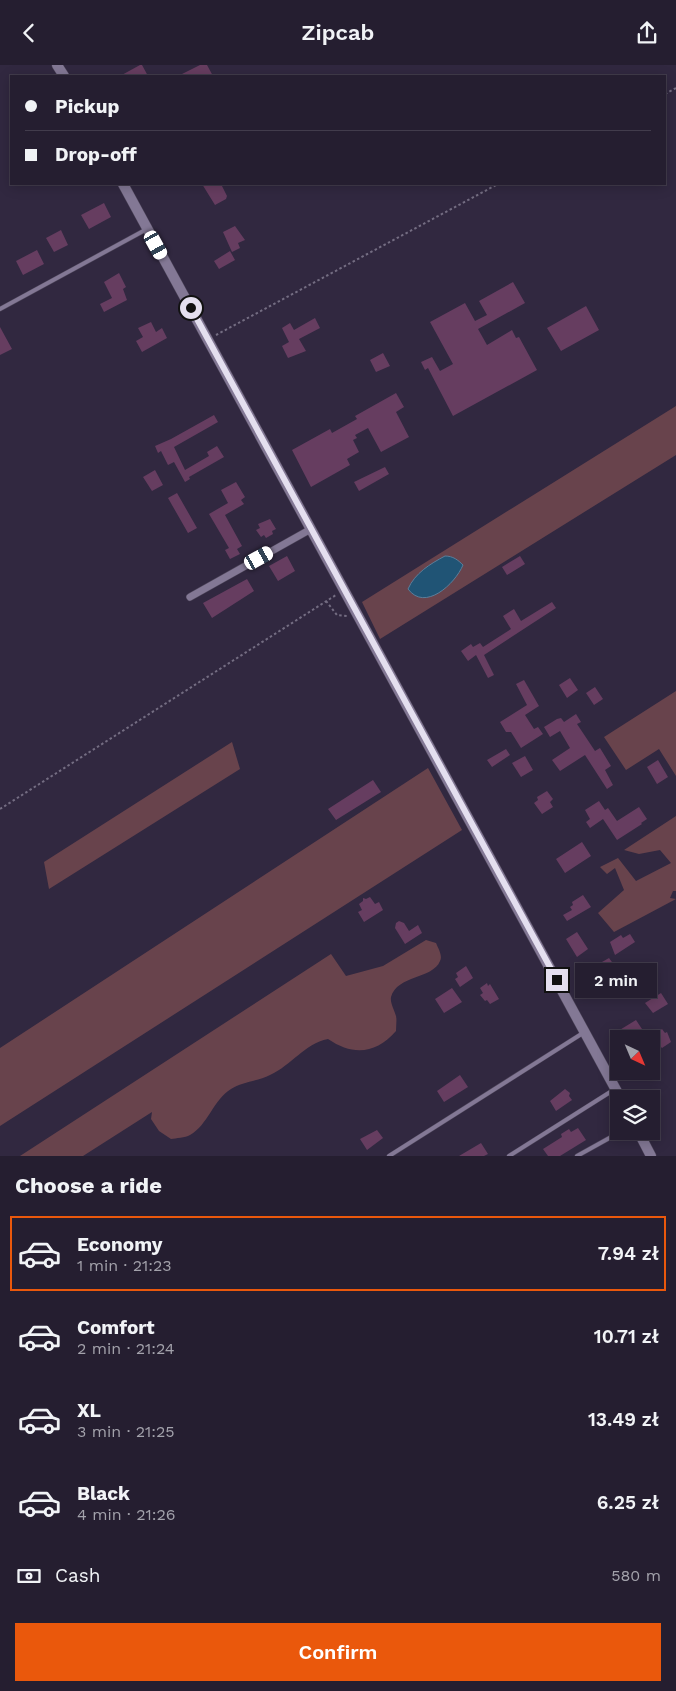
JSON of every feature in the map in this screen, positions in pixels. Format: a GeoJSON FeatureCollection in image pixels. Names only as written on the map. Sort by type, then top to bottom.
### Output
{"type":"FeatureCollection","features":[{"type":"Feature","properties":{"kind":"street"},"geometry":{"type":"LineString","coordinates":[[124,185],[616,1089]]}},
{"type":"Feature","properties":{"kind":"street"},"geometry":{"type":"LineString","coordinates":[[190,597],[311,529]]}},
{"type":"Feature","properties":{"kind":"street"},"geometry":{"type":"LineString","coordinates":[[643,1140],[652,1156]]}},
{"type":"Feature","properties":{"kind":"lane"},"geometry":{"type":"LineString","coordinates":[[0,309],[148,229]]}},
{"type":"Feature","properties":{"kind":"lane"},"geometry":{"type":"LineString","coordinates":[[388,1156],[585,1032]]}},
{"type":"Feature","properties":{"kind":"lane"},"geometry":{"type":"LineString","coordinates":[[509,1156],[616,1089]]}},
{"type":"Feature","properties":{"kind":"lane"},"geometry":{"type":"LineString","coordinates":[[577,1156],[610,1138]]}},
{"type":"Feature","properties":{"kind":"path"},"geometry":{"type":"LineString","coordinates":[[208,339],[496,185]]}},
{"type":"Feature","properties":{"kind":"path"},"geometry":{"type":"LineString","coordinates":[[0,809],[344,590]]}},
{"type":"Feature","properties":{"kind":"path"},"geometry":{"type":"LineString","coordinates":[[326,601],[337,615],[358,615]]}},
{"type":"Feature","properties":{"kind":"shaded area"},"geometry":{"type":"Polygon","coordinates":[[[676,406],[676,455],[380,639],[362,602],[676,406]]]}},
{"type":"Feature","properties":{"kind":"shaded area"},"geometry":{"type":"Polygon","coordinates":[[[676,691],[676,776],[659,749],[626,770],[604,737],[676,691]]]}},
{"type":"Feature","properties":{"kind":"shaded area"},"geometry":{"type":"Polygon","coordinates":[[[232,742],[240,769],[49,889],[44,862],[232,742]]]}},
{"type":"Feature","properties":{"kind":"shaded area"},"geometry":{"type":"Polygon","coordinates":[[[428,768],[462,830],[0,1126],[0,1048],[428,768]]]}},
{"type":"Feature","properties":{"kind":"shaded area"},"geometry":{"type":"Polygon","coordinates":[[[676,816],[676,891],[673,891],[670,898],[676,899],[614,932],[598,913],[624,890],[615,868],[607,874],[600,867],[618,858],[636,881],[671,863],[660,850],[639,854],[624,850],[676,816]]]}},
{"type":"Feature","properties":{"kind":"shaded area"},"geometry":{"type":"Polygon","coordinates":[[[426,940],[436,943],[441,959],[436,967],[407,981],[395,990],[391,999],[396,1018],[396,1031],[380,1044],[364,1050],[355,1050],[346,1048],[328,1039],[312,1045],[278,1071],[231,1089],[220,1099],[196,1131],[186,1137],[171,1139],[159,1131],[151,1119],[152,1112],[83,1156],[20,1156],[331,954],[346,976],[383,966],[426,940]]]}},
{"type":"Feature","properties":{"kind":"water"},"geometry":{"type":"Polygon","coordinates":[[[445,556],[455,559],[463,565],[447,587],[431,597],[423,598],[415,595],[408,589],[419,574],[445,556]]]}},
{"type":"Feature","properties":{"kind":"building"},"geometry":{"type":"Polygon","coordinates":[[[142,65],[147,75],[122,75],[142,65]]]}},
{"type":"Feature","properties":{"kind":"building"},"geometry":{"type":"Polygon","coordinates":[[[200,65],[207,65],[212,75],[180,75],[200,65]]]}},
{"type":"Feature","properties":{"kind":"building"},"geometry":{"type":"Polygon","coordinates":[[[203,185],[222,185],[227,196],[226,199],[215,205],[203,185]]]}},
{"type":"Feature","properties":{"kind":"building"},"geometry":{"type":"Polygon","coordinates":[[[104,203],[111,217],[89,229],[81,215],[104,203]]]}},
{"type":"Feature","properties":{"kind":"building"},"geometry":{"type":"Polygon","coordinates":[[[235,226],[245,240],[238,243],[240,248],[232,252],[223,232],[235,226]]]}},
{"type":"Feature","properties":{"kind":"building"},"geometry":{"type":"Polygon","coordinates":[[[61,230],[68,245],[54,252],[46,238],[61,230]]]}},
{"type":"Feature","properties":{"kind":"building"},"geometry":{"type":"Polygon","coordinates":[[[37,250],[44,264],[23,275],[16,261],[37,250]]]}},
{"type":"Feature","properties":{"kind":"building"},"geometry":{"type":"Polygon","coordinates":[[[230,251],[235,260],[219,269],[214,261],[230,251]]]}},
{"type":"Feature","properties":{"kind":"building"},"geometry":{"type":"Polygon","coordinates":[[[119,273],[126,287],[123,289],[127,300],[104,312],[100,304],[112,298],[104,282],[119,273]]]}},
{"type":"Feature","properties":{"kind":"building"},"geometry":{"type":"Polygon","coordinates":[[[513,282],[525,303],[478,329],[487,345],[512,330],[516,338],[519,337],[537,370],[453,416],[428,368],[425,370],[421,362],[432,357],[440,371],[453,364],[430,322],[465,303],[475,321],[487,315],[479,301],[513,282]]]}},
{"type":"Feature","properties":{"kind":"building"},"geometry":{"type":"Polygon","coordinates":[[[586,306],[599,330],[561,351],[547,328],[586,306]]]}},
{"type":"Feature","properties":{"kind":"building"},"geometry":{"type":"Polygon","coordinates":[[[315,318],[320,328],[299,339],[306,351],[288,358],[282,346],[289,342],[282,328],[290,323],[294,330],[315,318]]]}},
{"type":"Feature","properties":{"kind":"building"},"geometry":{"type":"Polygon","coordinates":[[[151,322],[156,332],[162,328],[167,338],[142,352],[136,341],[143,337],[138,328],[151,322]]]}},
{"type":"Feature","properties":{"kind":"building"},"geometry":{"type":"Polygon","coordinates":[[[0,327],[12,349],[0,355],[0,327]]]}},
{"type":"Feature","properties":{"kind":"building"},"geometry":{"type":"Polygon","coordinates":[[[383,353],[390,366],[376,372],[370,360],[383,353]]]}},
{"type":"Feature","properties":{"kind":"building"},"geometry":{"type":"Polygon","coordinates":[[[396,393],[404,407],[396,412],[409,437],[381,452],[368,428],[355,435],[357,438],[353,440],[359,452],[347,459],[350,465],[311,487],[292,450],[330,429],[332,433],[357,419],[355,416],[396,393]]]}},
{"type":"Feature","properties":{"kind":"building"},"geometry":{"type":"Polygon","coordinates":[[[214,415],[218,422],[174,447],[185,470],[209,456],[207,452],[217,446],[224,457],[189,477],[190,479],[185,482],[174,462],[168,465],[161,451],[158,453],[155,446],[214,415]]]}},
{"type":"Feature","properties":{"kind":"building"},"geometry":{"type":"Polygon","coordinates":[[[385,467],[389,474],[359,491],[354,482],[385,467]]]}},
{"type":"Feature","properties":{"kind":"building"},"geometry":{"type":"Polygon","coordinates":[[[155,470],[163,485],[152,491],[143,477],[155,470]]]}},
{"type":"Feature","properties":{"kind":"building"},"geometry":{"type":"Polygon","coordinates":[[[236,482],[245,497],[241,500],[244,504],[225,515],[242,546],[237,549],[240,554],[230,559],[225,550],[229,548],[209,514],[228,503],[221,490],[236,482]]]}},
{"type":"Feature","properties":{"kind":"building"},"geometry":{"type":"Polygon","coordinates":[[[177,493],[197,528],[188,533],[168,498],[177,493]]]}},
{"type":"Feature","properties":{"kind":"building"},"geometry":{"type":"Polygon","coordinates":[[[270,519],[276,529],[272,531],[273,534],[266,538],[264,535],[261,537],[256,530],[260,528],[258,524],[270,519]]]}},
{"type":"Feature","properties":{"kind":"building"},"geometry":{"type":"Polygon","coordinates":[[[287,556],[295,571],[278,581],[269,566],[287,556]]]}},
{"type":"Feature","properties":{"kind":"building"},"geometry":{"type":"Polygon","coordinates":[[[520,556],[525,564],[507,575],[502,567],[520,556]]]}},
{"type":"Feature","properties":{"kind":"building"},"geometry":{"type":"Polygon","coordinates":[[[247,579],[254,591],[212,618],[203,603],[247,579]]]}},
{"type":"Feature","properties":{"kind":"building"},"geometry":{"type":"Polygon","coordinates":[[[552,602],[556,608],[484,655],[494,675],[488,678],[476,655],[468,661],[461,651],[471,644],[473,647],[480,643],[483,647],[511,629],[503,616],[514,609],[521,621],[552,602]]]}},
{"type":"Feature","properties":{"kind":"building"},"geometry":{"type":"Polygon","coordinates":[[[570,678],[578,690],[567,698],[559,685],[570,678]]]}},
{"type":"Feature","properties":{"kind":"building"},"geometry":{"type":"Polygon","coordinates":[[[524,680],[539,706],[525,715],[534,729],[538,727],[543,734],[521,748],[511,732],[506,732],[500,722],[527,705],[516,684],[524,680]]]}},
{"type":"Feature","properties":{"kind":"building"},"geometry":{"type":"Polygon","coordinates":[[[595,687],[603,699],[594,705],[586,693],[595,687]]]}},
{"type":"Feature","properties":{"kind":"building"},"geometry":{"type":"Polygon","coordinates":[[[576,714],[581,722],[577,724],[595,751],[600,748],[611,766],[605,770],[613,785],[607,789],[585,755],[560,771],[552,760],[570,748],[560,731],[550,737],[544,727],[561,718],[564,722],[576,714]]]}},
{"type":"Feature","properties":{"kind":"building"},"geometry":{"type":"Polygon","coordinates":[[[506,749],[510,755],[492,767],[487,760],[506,749]]]}},
{"type":"Feature","properties":{"kind":"building"},"geometry":{"type":"Polygon","coordinates":[[[525,756],[533,770],[521,777],[512,763],[525,756]]]}},
{"type":"Feature","properties":{"kind":"building"},"geometry":{"type":"Polygon","coordinates":[[[658,760],[668,777],[657,784],[647,767],[658,760]]]}},
{"type":"Feature","properties":{"kind":"building"},"geometry":{"type":"Polygon","coordinates":[[[373,780],[381,792],[336,820],[328,809],[373,780]]]}},
{"type":"Feature","properties":{"kind":"building"},"geometry":{"type":"Polygon","coordinates":[[[547,791],[553,799],[550,802],[553,807],[542,814],[534,803],[538,800],[537,797],[547,791]]]}},
{"type":"Feature","properties":{"kind":"building"},"geometry":{"type":"Polygon","coordinates":[[[599,801],[605,810],[608,808],[617,821],[639,807],[647,819],[617,840],[603,819],[590,828],[586,822],[590,819],[585,810],[599,801]]]}},
{"type":"Feature","properties":{"kind":"building"},"geometry":{"type":"Polygon","coordinates":[[[582,842],[591,856],[565,873],[556,859],[582,842]]]}},
{"type":"Feature","properties":{"kind":"building"},"geometry":{"type":"Polygon","coordinates":[[[583,895],[591,907],[567,921],[563,915],[572,910],[570,907],[573,905],[572,902],[583,895]]]}},
{"type":"Feature","properties":{"kind":"building"},"geometry":{"type":"Polygon","coordinates":[[[370,897],[375,904],[379,902],[383,910],[364,922],[358,912],[362,910],[359,904],[363,901],[363,898],[370,897]]]}},
{"type":"Feature","properties":{"kind":"building"},"geometry":{"type":"Polygon","coordinates":[[[399,921],[404,923],[409,931],[418,925],[422,933],[405,944],[395,928],[396,923],[399,921]]]}},
{"type":"Feature","properties":{"kind":"building"},"geometry":{"type":"Polygon","coordinates":[[[577,932],[588,949],[577,957],[566,939],[577,932]]]}},
{"type":"Feature","properties":{"kind":"building"},"geometry":{"type":"Polygon","coordinates":[[[630,934],[635,942],[615,955],[610,942],[621,935],[623,938],[630,934]]]}},
{"type":"Feature","properties":{"kind":"building"},"geometry":{"type":"Polygon","coordinates":[[[609,958],[617,969],[600,980],[596,975],[606,968],[602,962],[609,958]]]}},
{"type":"Feature","properties":{"kind":"building"},"geometry":{"type":"Polygon","coordinates":[[[466,966],[473,978],[460,987],[455,979],[458,977],[456,973],[466,966]]]}},
{"type":"Feature","properties":{"kind":"building"},"geometry":{"type":"Polygon","coordinates":[[[487,983],[488,986],[490,984],[499,999],[490,1004],[480,995],[483,993],[480,988],[487,983]]]}},
{"type":"Feature","properties":{"kind":"building"},"geometry":{"type":"Polygon","coordinates":[[[452,988],[462,1002],[444,1013],[435,999],[452,988]]]}},
{"type":"Feature","properties":{"kind":"building"},"geometry":{"type":"Polygon","coordinates":[[[661,993],[668,1004],[653,1013],[645,1003],[661,993]]]}},
{"type":"Feature","properties":{"kind":"building"},"geometry":{"type":"Polygon","coordinates":[[[636,1020],[642,1029],[640,1030],[620,1030],[636,1020]]]}},
{"type":"Feature","properties":{"kind":"building"},"geometry":{"type":"Polygon","coordinates":[[[662,1029],[665,1033],[667,1032],[671,1042],[662,1048],[660,1046],[660,1030],[662,1029]]]}},
{"type":"Feature","properties":{"kind":"building"},"geometry":{"type":"Polygon","coordinates":[[[460,1075],[468,1087],[444,1102],[437,1091],[460,1075]]]}},
{"type":"Feature","properties":{"kind":"building"},"geometry":{"type":"Polygon","coordinates":[[[565,1089],[570,1093],[569,1096],[572,1100],[556,1111],[550,1101],[565,1089]]]}},
{"type":"Feature","properties":{"kind":"building"},"geometry":{"type":"Polygon","coordinates":[[[578,1128],[586,1140],[560,1156],[548,1156],[543,1149],[562,1137],[561,1134],[569,1129],[571,1132],[578,1128]]]}},
{"type":"Feature","properties":{"kind":"building"},"geometry":{"type":"Polygon","coordinates":[[[377,1130],[383,1138],[367,1150],[360,1139],[377,1130]]]}},
{"type":"Feature","properties":{"kind":"building"},"geometry":{"type":"Polygon","coordinates":[[[481,1143],[488,1154],[484,1156],[459,1156],[481,1143]]]}},
{"type":"Feature","properties":{"kind":"route"},"geometry":{"type":"LineString","coordinates":[[191,308],[557,980]]}}]}
